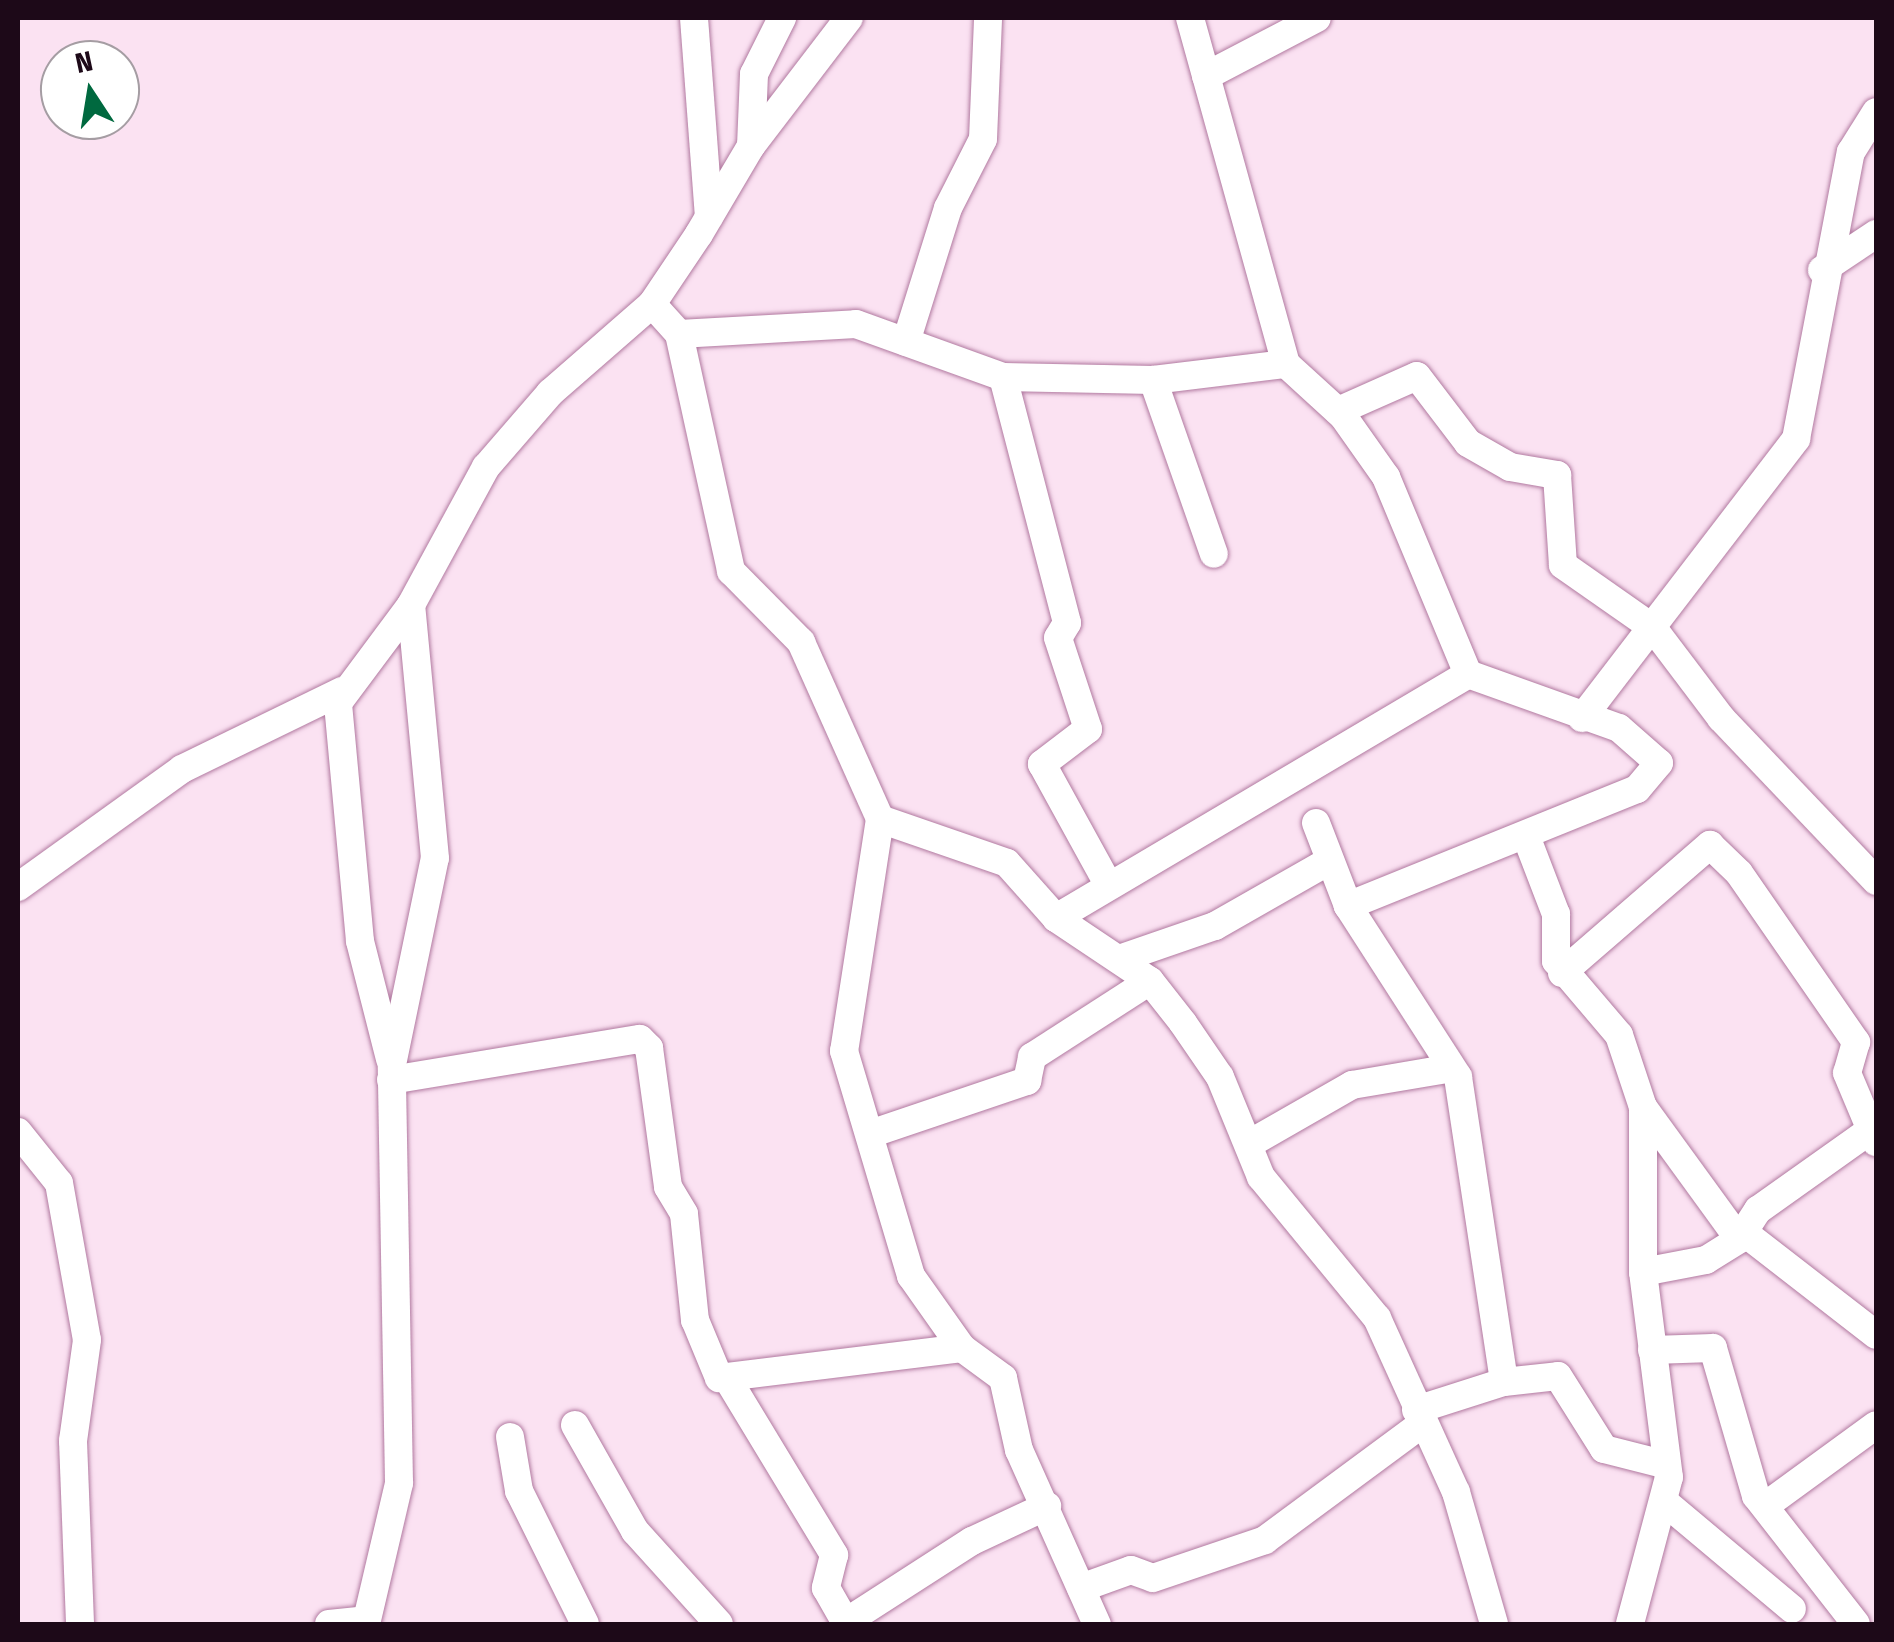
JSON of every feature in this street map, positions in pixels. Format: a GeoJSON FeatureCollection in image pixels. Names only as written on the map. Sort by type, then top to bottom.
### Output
{"type":"FeatureCollection","features":[{"type":"Feature","properties":{"kind":"street"},"geometry":{"type":"LineString","coordinates":[[694,18],[710,216]]}},
{"type":"Feature","properties":{"kind":"street"},"geometry":{"type":"LineString","coordinates":[[751,146],[754,74],[782,18]]}},
{"type":"Feature","properties":{"kind":"street"},"geometry":{"type":"LineString","coordinates":[[18,886],[182,768],[342,691],[411,605],[486,467],[550,393],[652,304],[751,146],[849,18]]}},
{"type":"Feature","properties":{"kind":"street"},"geometry":{"type":"LineString","coordinates":[[906,342],[948,208],[983,139],[988,18]]}},
{"type":"Feature","properties":{"kind":"street"},"geometry":{"type":"LineString","coordinates":[[1190,18],[1286,364],[1338,411],[1386,476],[1468,674]]}},
{"type":"Feature","properties":{"kind":"street"},"geometry":{"type":"LineString","coordinates":[[1206,76],[1317,18]]}},
{"type":"Feature","properties":{"kind":"street"},"geometry":{"type":"LineString","coordinates":[[1582,718],[1796,439],[1822,270],[1852,145],[1876,112]]}},
{"type":"Feature","properties":{"kind":"street"},"geometry":{"type":"LineString","coordinates":[[1822,270],[1876,234]]}},
{"type":"Feature","properties":{"kind":"street"},"geometry":{"type":"LineString","coordinates":[[652,304],[679,334],[731,570],[801,642],[880,819],[844,1038],[912,1276],[962,1348],[1003,1378],[1020,1450],[1048,1506],[1083,1612],[1131,1570],[1153,1578],[1278,1534],[1298,1509],[1420,1417],[1504,1382],[1561,1377],[1604,1449],[1666,1465]]}},
{"type":"Feature","properties":{"kind":"street"},"geometry":{"type":"LineString","coordinates":[[679,334],[850,324],[1003,377],[1153,380],[1286,364]]}},
{"type":"Feature","properties":{"kind":"street"},"geometry":{"type":"LineString","coordinates":[[1338,411],[1417,376],[1468,444],[1510,467],[1557,475],[1563,565],[1653,628],[1740,740],[1876,881]]}},
{"type":"Feature","properties":{"kind":"street"},"geometry":{"type":"LineString","coordinates":[[1003,377],[1067,623],[1058,638],[1088,729],[1042,764],[1109,886]]}},
{"type":"Feature","properties":{"kind":"street"},"geometry":{"type":"LineString","coordinates":[[1153,380],[1214,554]]}},
{"type":"Feature","properties":{"kind":"street"},"geometry":{"type":"LineString","coordinates":[[329,1624],[366,1622],[398,1483],[392,1073],[435,858],[411,605]]}},
{"type":"Feature","properties":{"kind":"street"},"geometry":{"type":"LineString","coordinates":[[1056,918],[1468,674],[1532,690],[1582,718],[1643,741],[1658,771],[1526,836],[1348,906]]}},
{"type":"Feature","properties":{"kind":"street"},"geometry":{"type":"LineString","coordinates":[[342,691],[338,731],[360,941],[392,1073]]}},
{"type":"Feature","properties":{"kind":"street"},"geometry":{"type":"LineString","coordinates":[[880,819],[1007,863],[1056,918],[1122,958],[1150,981],[1220,1077],[1261,1177],[1357,1284],[1456,1492],[1488,1620]]}},
{"type":"Feature","properties":{"kind":"street"},"geometry":{"type":"LineString","coordinates":[[1316,823],[1327,862],[1348,906],[1452,1068],[1504,1382]]}},
{"type":"Feature","properties":{"kind":"street"},"geometry":{"type":"LineString","coordinates":[[1526,836],[1556,914],[1562,973],[1619,1035],[1643,1107],[1643,1272],[1666,1465],[1667,1504],[1630,1624]]}},
{"type":"Feature","properties":{"kind":"street"},"geometry":{"type":"LineString","coordinates":[[1562,973],[1710,845],[1739,873],[1856,1042],[1847,1073],[1871,1138],[1758,1210],[1742,1237],[1693,1264],[1643,1272]]}},
{"type":"Feature","properties":{"kind":"street"},"geometry":{"type":"LineString","coordinates":[[1122,958],[1215,926],[1327,862]]}},
{"type":"Feature","properties":{"kind":"street"},"geometry":{"type":"LineString","coordinates":[[873,1133],[1027,1081],[1032,1056],[1150,981]]}},
{"type":"Feature","properties":{"kind":"street"},"geometry":{"type":"LineString","coordinates":[[392,1073],[646,1042],[668,1187],[684,1214],[695,1320],[717,1375],[727,1378],[962,1348]]}},
{"type":"Feature","properties":{"kind":"street"},"geometry":{"type":"LineString","coordinates":[[1249,1144],[1352,1085],[1452,1068]]}},
{"type":"Feature","properties":{"kind":"street"},"geometry":{"type":"LineString","coordinates":[[1643,1107],[1742,1237],[1876,1336]]}},
{"type":"Feature","properties":{"kind":"street"},"geometry":{"type":"LineString","coordinates":[[18,1132],[59,1183],[88,1340],[73,1442],[80,1624]]}},
{"type":"Feature","properties":{"kind":"street"},"geometry":{"type":"LineString","coordinates":[[1652,1350],[1713,1348],[1722,1400],[1765,1506],[1856,1624]]}},
{"type":"Feature","properties":{"kind":"street"},"geometry":{"type":"LineString","coordinates":[[727,1378],[834,1554],[826,1588],[844,1624],[972,1541],[1048,1506]]}},
{"type":"Feature","properties":{"kind":"street"},"geometry":{"type":"LineString","coordinates":[[575,1425],[635,1532],[719,1624]]}},
{"type":"Feature","properties":{"kind":"street"},"geometry":{"type":"LineString","coordinates":[[1765,1506],[1876,1425]]}},
{"type":"Feature","properties":{"kind":"street"},"geometry":{"type":"LineString","coordinates":[[510,1437],[520,1491],[584,1624]]}},
{"type":"Feature","properties":{"kind":"street"},"geometry":{"type":"LineString","coordinates":[[1667,1504],[1792,1609]]}}]}
